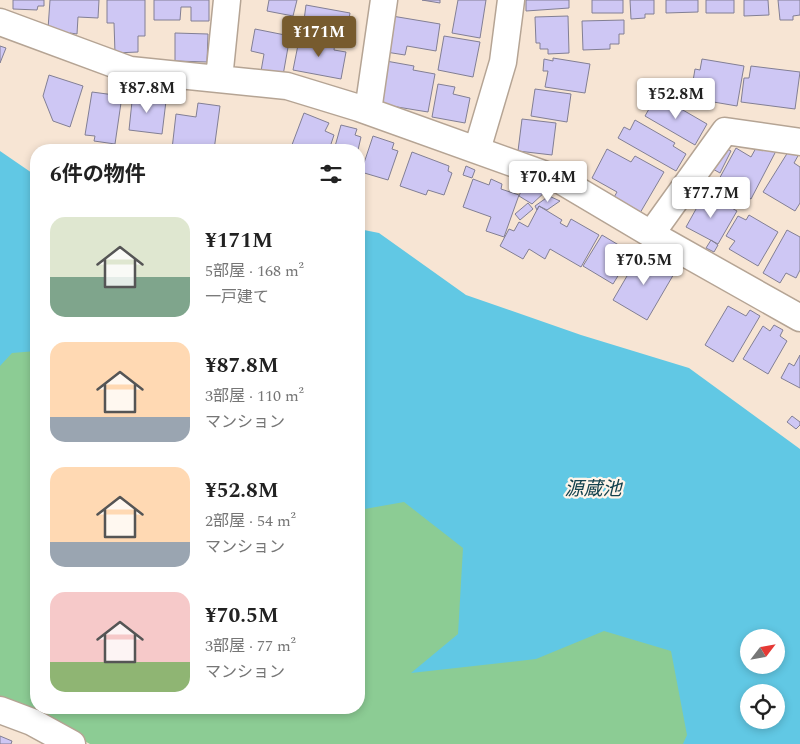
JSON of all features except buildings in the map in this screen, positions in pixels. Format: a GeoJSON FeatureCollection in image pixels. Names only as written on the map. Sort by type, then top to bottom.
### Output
{"type":"FeatureCollection","features":[{"type":"Feature","properties":{"kind":"street"},"geometry":{"type":"LineString","coordinates":[[219,79],[227,0]]}},
{"type":"Feature","properties":{"kind":"street"},"geometry":{"type":"LineString","coordinates":[[368,111],[384,0]]}},
{"type":"Feature","properties":{"kind":"street"},"geometry":{"type":"LineString","coordinates":[[477,150],[503,62],[511,0]]}},
{"type":"Feature","properties":{"kind":"street"},"geometry":{"type":"LineString","coordinates":[[0,22],[130,70],[287,86],[368,111],[560,180],[800,318]]}},
{"type":"Feature","properties":{"kind":"street"},"geometry":{"type":"LineString","coordinates":[[651,234],[725,131],[800,142]]}},
{"type":"Feature","properties":{"kind":"street"},"geometry":{"type":"LineString","coordinates":[[0,710],[32,722],[72,744]]}},
{"type":"Feature","properties":{"kind":"green space"},"geometry":{"type":"Polygon","coordinates":[[[30,340],[30,712],[0,698],[0,352],[30,340]]]}},
{"type":"Feature","properties":{"kind":"green space"},"geometry":{"type":"Polygon","coordinates":[[[403,481],[612,608],[692,642],[705,744],[90,744],[35,714],[365,714],[365,487],[403,481]]]}},
{"type":"Feature","properties":{"kind":"water"},"geometry":{"type":"Polygon","coordinates":[[[0,151],[30,172],[30,352],[12,353],[0,366],[0,151]]]}},
{"type":"Feature","properties":{"kind":"water","name":"源蔵池"},"geometry":{"type":"Polygon","coordinates":[[[365,230],[379,233],[466,295],[581,335],[689,368],[800,449],[800,744],[683,744],[687,735],[671,651],[604,631],[536,659],[411,673],[458,634],[463,548],[404,502],[365,509],[365,230]]]}}]}
